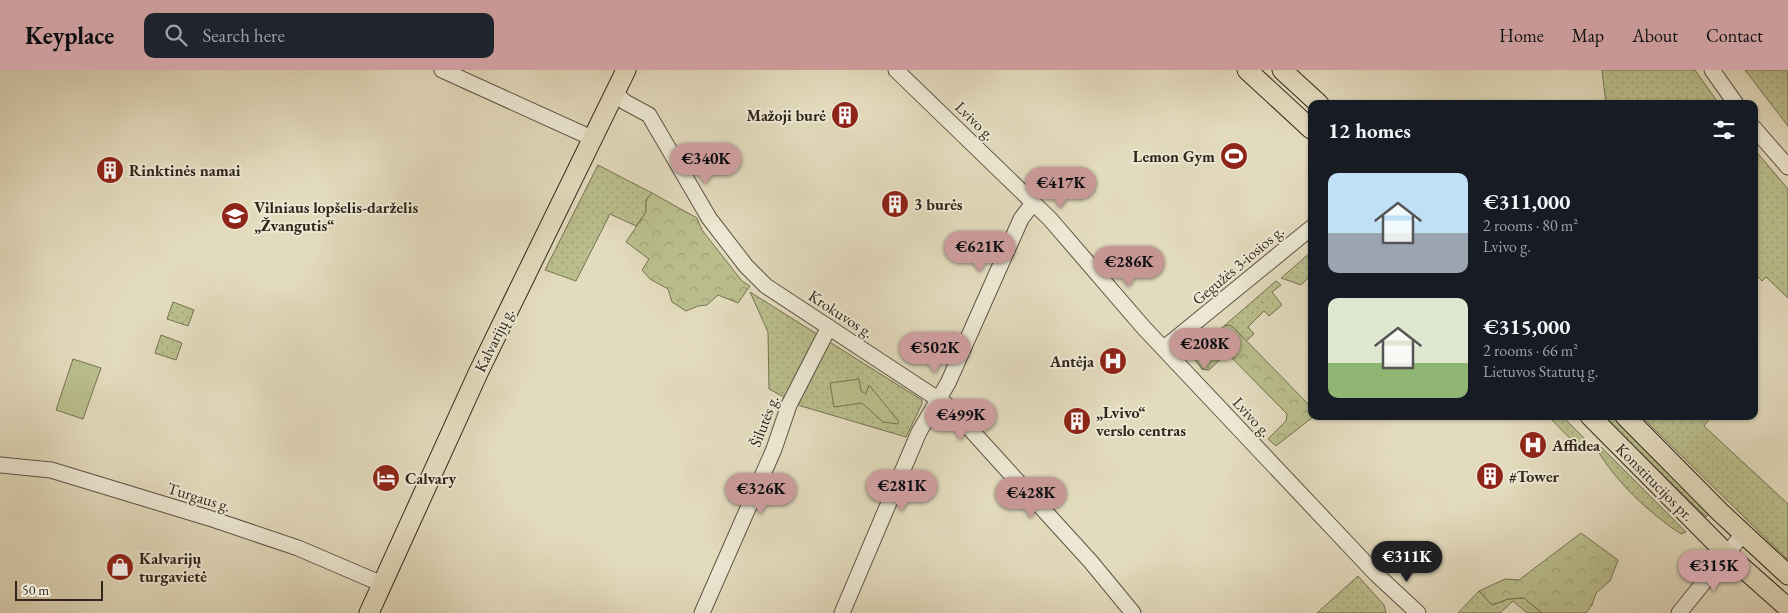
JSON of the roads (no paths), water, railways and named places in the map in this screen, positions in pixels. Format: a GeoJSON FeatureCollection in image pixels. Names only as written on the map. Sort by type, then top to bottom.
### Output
{"type":"FeatureCollection","features":[{"type":"Feature","properties":{"kind":"main road","name":"Kalvarijų g."},"geometry":{"type":"LineString","coordinates":[[369,613],[478,371],[594,139],[626,70]]}},
{"type":"Feature","properties":{"kind":"main road"},"geometry":{"type":"LineString","coordinates":[[1248,70],[1308,127]]}},
{"type":"Feature","properties":{"kind":"main road"},"geometry":{"type":"LineString","coordinates":[[1282,70],[1315,100]]}},
{"type":"Feature","properties":{"kind":"main road","name":"Konstitucijos pr."},"geometry":{"type":"LineString","coordinates":[[1594,420],[1726,553],[1788,608]]}},
{"type":"Feature","properties":{"kind":"main road","name":"Konstitucijos pr."},"geometry":{"type":"LineString","coordinates":[[1629,420],[1743,534],[1788,575]]}},
{"type":"Feature","properties":{"kind":"street"},"geometry":{"type":"LineString","coordinates":[[442,70],[594,139]]}},
{"type":"Feature","properties":{"kind":"street","name":"Lvivo g."},"geometry":{"type":"LineString","coordinates":[[896,70],[1033,203],[1164,348],[1376,574],[1418,613]]}},
{"type":"Feature","properties":{"kind":"street"},"geometry":{"type":"LineString","coordinates":[[1712,70],[1733,100]]}},
{"type":"Feature","properties":{"kind":"street","name":"Krokuvos g."},"geometry":{"type":"LineString","coordinates":[[615,93],[624,102],[649,115],[678,168],[709,218],[756,278],[950,407],[1128,610]]}},
{"type":"Feature","properties":{"kind":"street"},"geometry":{"type":"LineString","coordinates":[[1758,133],[1788,167]]}},
{"type":"Feature","properties":{"kind":"street"},"geometry":{"type":"LineString","coordinates":[[842,613],[919,432],[956,363],[1021,218],[1033,203]]}},
{"type":"Feature","properties":{"kind":"street","name":"Gegužės 3-iosios g."},"geometry":{"type":"LineString","coordinates":[[1164,348],[1308,230]]}},
{"type":"Feature","properties":{"kind":"street","name":"Šilutės g."},"geometry":{"type":"LineString","coordinates":[[702,613],[774,449],[788,405],[829,327]]}},
{"type":"Feature","properties":{"kind":"street","name":"Turgaus g."},"geometry":{"type":"LineString","coordinates":[[0,465],[51,470],[209,518],[303,550],[382,584]]}},
{"type":"Feature","properties":{"kind":"street"},"geometry":{"type":"LineString","coordinates":[[1679,613],[1743,534]]}},
{"type":"Feature","properties":{"kind":"place","name":"Mažoji burė"},"geometry":{"type":"Point","coordinates":[845,115]}},
{"type":"Feature","properties":{"kind":"place","name":"Lemon Gym"},"geometry":{"type":"Point","coordinates":[1234,156]}},
{"type":"Feature","properties":{"kind":"place","name":"Rinktinės namai"},"geometry":{"type":"Point","coordinates":[110,170]}},
{"type":"Feature","properties":{"kind":"place","name":"3 burės"},"geometry":{"type":"Point","coordinates":[895,204]}},
{"type":"Feature","properties":{"kind":"place","name":"Vilniaus lopšelis-darželis „Žvangutis“"},"geometry":{"type":"Point","coordinates":[235,216]}},
{"type":"Feature","properties":{"kind":"place","name":"Antėja"},"geometry":{"type":"Point","coordinates":[1113,361]}},
{"type":"Feature","properties":{"kind":"place","name":"„Lvivo“ verslo centras"},"geometry":{"type":"Point","coordinates":[1077,421]}},
{"type":"Feature","properties":{"kind":"place","name":"Affidea"},"geometry":{"type":"Point","coordinates":[1533,445]}},
{"type":"Feature","properties":{"kind":"place","name":"#Tower"},"geometry":{"type":"Point","coordinates":[1490,476]}},
{"type":"Feature","properties":{"kind":"place","name":"Calvary"},"geometry":{"type":"Point","coordinates":[386,478]}},
{"type":"Feature","properties":{"kind":"place","name":"Kalvarijų turgavietė"},"geometry":{"type":"Point","coordinates":[120,567]}}]}
